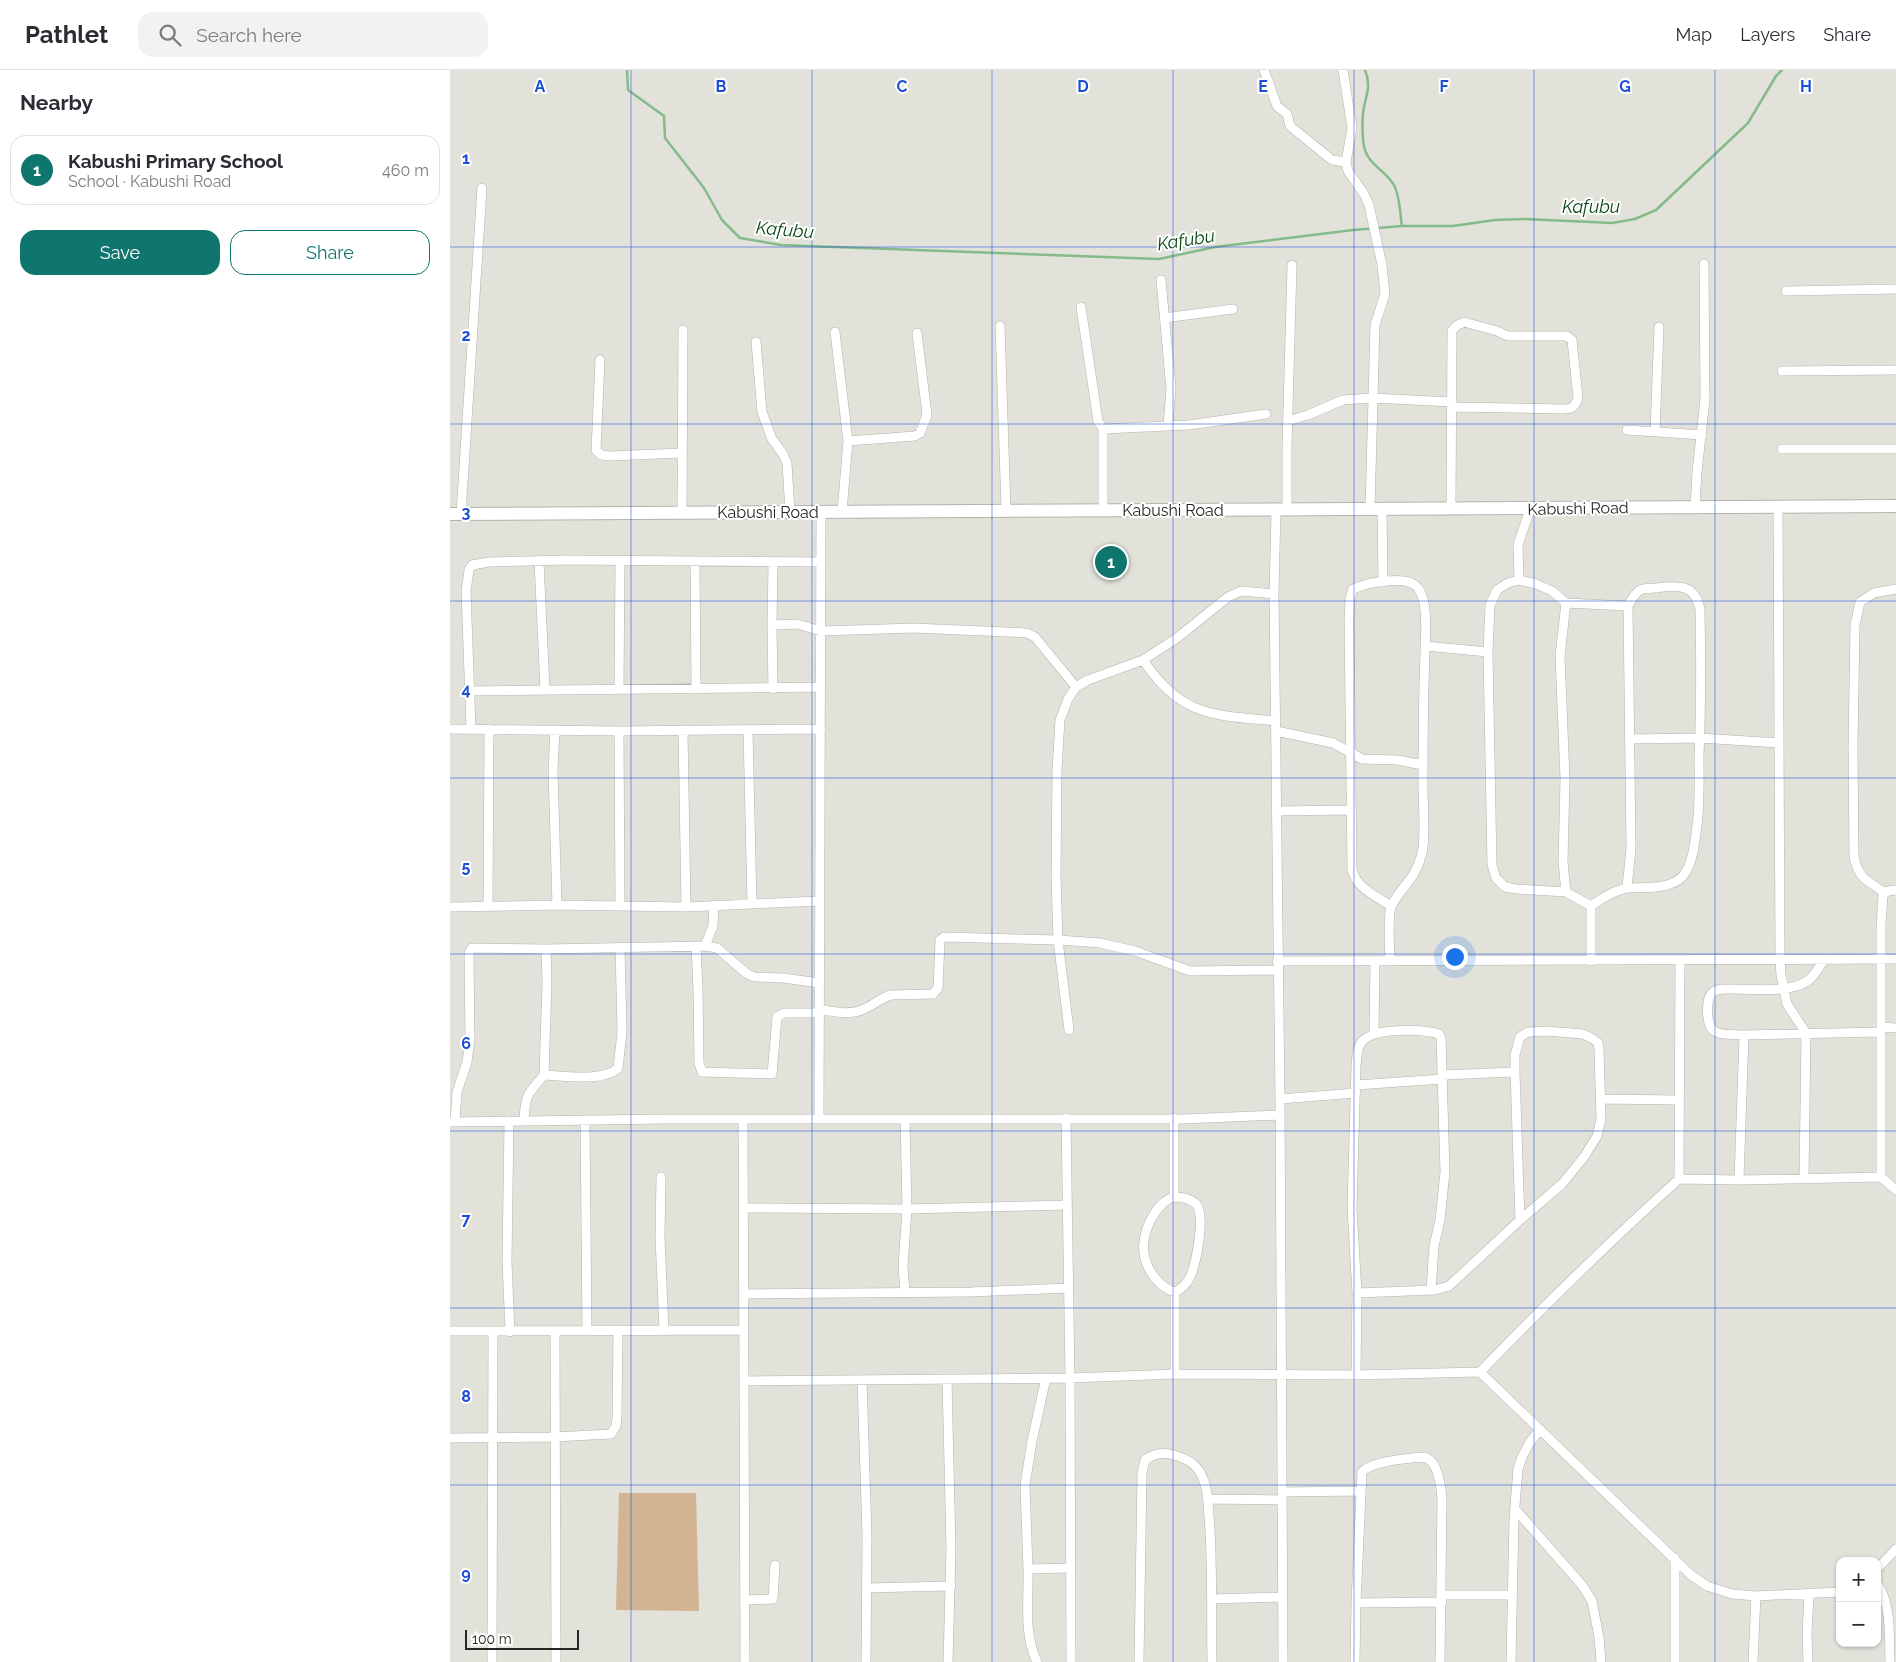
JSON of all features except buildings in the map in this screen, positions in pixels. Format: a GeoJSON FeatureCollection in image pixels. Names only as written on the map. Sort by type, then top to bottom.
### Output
{"type":"FeatureCollection","features":[{"type":"Feature","properties":{"kind":"main road","name":"Kabushi Road"},"geometry":{"type":"LineString","coordinates":[[455,514],[1103,509],[1452,510],[1896,506]]}},
{"type":"Feature","properties":{"kind":"street"},"geometry":{"type":"LineString","coordinates":[[1264,70],[1277,106],[1287,114],[1290,126],[1332,160],[1346,162]]}},
{"type":"Feature","properties":{"kind":"street"},"geometry":{"type":"LineString","coordinates":[[1343,70],[1352,128],[1346,162],[1348,171],[1364,194],[1370,209],[1382,265],[1385,294],[1375,325],[1372,398],[1376,509],[1382,582]]}},
{"type":"Feature","properties":{"kind":"street"},"geometry":{"type":"LineString","coordinates":[[455,514],[482,188]]}},
{"type":"Feature","properties":{"kind":"street"},"geometry":{"type":"LineString","coordinates":[[1695,507],[1705,399],[1704,264]]}},
{"type":"Feature","properties":{"kind":"street"},"geometry":{"type":"LineString","coordinates":[[1283,1662],[1280,1099],[1274,594],[1288,421],[1292,265]]}},
{"type":"Feature","properties":{"kind":"street"},"geometry":{"type":"LineString","coordinates":[[1161,280],[1170,389],[1168,425]]}},
{"type":"Feature","properties":{"kind":"street"},"geometry":{"type":"LineString","coordinates":[[1786,291],[1896,289]]}},
{"type":"Feature","properties":{"kind":"street"},"geometry":{"type":"LineString","coordinates":[[1081,307],[1098,421],[1103,429],[1103,509]]}},
{"type":"Feature","properties":{"kind":"street"},"geometry":{"type":"LineString","coordinates":[[1164,318],[1233,309]]}},
{"type":"Feature","properties":{"kind":"street"},"geometry":{"type":"LineString","coordinates":[[1288,421],[1308,415],[1343,400],[1372,398],[1452,405],[1488,409],[1572,408],[1576,405],[1578,398],[1572,340],[1567,336],[1508,336],[1464,322],[1456,326],[1452,331],[1451,339],[1452,405],[1452,510]]}},
{"type":"Feature","properties":{"kind":"street"},"geometry":{"type":"LineString","coordinates":[[1000,326],[1006,510]]}},
{"type":"Feature","properties":{"kind":"street"},"geometry":{"type":"LineString","coordinates":[[1655,432],[1659,326]]}},
{"type":"Feature","properties":{"kind":"street"},"geometry":{"type":"LineString","coordinates":[[682,512],[683,330]]}},
{"type":"Feature","properties":{"kind":"street"},"geometry":{"type":"LineString","coordinates":[[835,332],[848,441],[842,512]]}},
{"type":"Feature","properties":{"kind":"street"},"geometry":{"type":"LineString","coordinates":[[848,441],[915,436],[920,433],[926,415],[917,333]]}},
{"type":"Feature","properties":{"kind":"street"},"geometry":{"type":"LineString","coordinates":[[756,342],[762,412],[772,439],[784,454],[787,463],[790,512]]}},
{"type":"Feature","properties":{"kind":"street"},"geometry":{"type":"LineString","coordinates":[[600,360],[596,450],[600,455],[681,452]]}},
{"type":"Feature","properties":{"kind":"street"},"geometry":{"type":"LineString","coordinates":[[1782,371],[1896,370]]}},
{"type":"Feature","properties":{"kind":"street"},"geometry":{"type":"LineString","coordinates":[[1103,429],[1189,425],[1266,414]]}},
{"type":"Feature","properties":{"kind":"street"},"geometry":{"type":"LineString","coordinates":[[1627,430],[1702,435]]}},
{"type":"Feature","properties":{"kind":"street"},"geometry":{"type":"LineString","coordinates":[[1782,448],[1896,449]]}},
{"type":"Feature","properties":{"kind":"street"},"geometry":{"type":"LineString","coordinates":[[1778,507],[1780,960],[1783,988],[1788,1004],[1806,1033],[1804,1179]]}},
{"type":"Feature","properties":{"kind":"street"},"geometry":{"type":"LineString","coordinates":[[1519,580],[1518,545],[1530,509]]}},
{"type":"Feature","properties":{"kind":"street"},"geometry":{"type":"LineString","coordinates":[[819,1119],[821,512]]}},
{"type":"Feature","properties":{"kind":"street"},"geometry":{"type":"LineString","coordinates":[[619,689],[620,561]]}},
{"type":"Feature","properties":{"kind":"street"},"geometry":{"type":"LineString","coordinates":[[471,729],[466,591],[469,570],[472,566],[488,562],[821,562]]}},
{"type":"Feature","properties":{"kind":"street"},"geometry":{"type":"LineString","coordinates":[[539,562],[545,690]]}},
{"type":"Feature","properties":{"kind":"street"},"geometry":{"type":"LineString","coordinates":[[695,562],[696,689]]}},
{"type":"Feature","properties":{"kind":"street"},"geometry":{"type":"LineString","coordinates":[[773,562],[774,689]]}},
{"type":"Feature","properties":{"kind":"street"},"geometry":{"type":"LineString","coordinates":[[1591,906],[1566,892],[1505,887],[1496,878],[1492,865],[1488,652],[1490,605],[1497,590],[1508,583],[1519,580],[1536,584],[1552,591],[1566,603],[1628,606]]}},
{"type":"Feature","properties":{"kind":"street"},"geometry":{"type":"LineString","coordinates":[[1390,961],[1391,906],[1411,880],[1423,850],[1424,596],[1417,585],[1407,581],[1362,585],[1353,589],[1350,598],[1350,810],[1353,877],[1363,888],[1391,906]]}},
{"type":"Feature","properties":{"kind":"street"},"geometry":{"type":"LineString","coordinates":[[1591,906],[1604,897],[1627,888],[1645,888],[1676,881],[1683,876],[1688,867],[1697,824],[1700,738],[1700,623],[1698,598],[1691,591],[1669,586],[1640,590],[1633,596],[1628,606],[1631,848],[1627,888]]}},
{"type":"Feature","properties":{"kind":"street"},"geometry":{"type":"LineString","coordinates":[[1881,1177],[1881,925],[1892,889],[1863,878],[1856,869],[1854,856],[1855,625],[1860,602],[1874,593],[1896,589]]}},
{"type":"Feature","properties":{"kind":"street"},"geometry":{"type":"LineString","coordinates":[[1069,1030],[1058,940],[1056,822],[1060,720],[1068,699],[1076,687],[1100,675],[1143,660],[1177,638],[1228,597],[1241,591],[1274,594]]}},
{"type":"Feature","properties":{"kind":"street"},"geometry":{"type":"LineString","coordinates":[[1566,603],[1560,656],[1564,779],[1563,862],[1566,892]]}},
{"type":"Feature","properties":{"kind":"street"},"geometry":{"type":"LineString","coordinates":[[772,625],[797,624],[821,631],[914,628],[1027,633],[1035,637],[1076,687]]}},
{"type":"Feature","properties":{"kind":"street"},"geometry":{"type":"LineString","coordinates":[[1425,646],[1488,652]]}},
{"type":"Feature","properties":{"kind":"street"},"geometry":{"type":"LineString","coordinates":[[1143,660],[1156,679],[1183,703],[1196,709],[1276,726],[1327,742],[1357,757],[1370,760],[1397,760],[1423,765]]}},
{"type":"Feature","properties":{"kind":"street"},"geometry":{"type":"LineString","coordinates":[[470,691],[821,687]]}},
{"type":"Feature","properties":{"kind":"street"},"geometry":{"type":"LineString","coordinates":[[450,729],[748,731],[821,729]]}},
{"type":"Feature","properties":{"kind":"street"},"geometry":{"type":"LineString","coordinates":[[488,906],[489,729]]}},
{"type":"Feature","properties":{"kind":"street"},"geometry":{"type":"LineString","coordinates":[[555,730],[553,770],[557,905]]}},
{"type":"Feature","properties":{"kind":"street"},"geometry":{"type":"LineString","coordinates":[[683,730],[686,907]]}},
{"type":"Feature","properties":{"kind":"street"},"geometry":{"type":"LineString","coordinates":[[620,731],[620,906]]}},
{"type":"Feature","properties":{"kind":"street"},"geometry":{"type":"LineString","coordinates":[[748,731],[752,904]]}},
{"type":"Feature","properties":{"kind":"street"},"geometry":{"type":"LineString","coordinates":[[1629,739],[1700,738],[1779,743]]}},
{"type":"Feature","properties":{"kind":"street"},"geometry":{"type":"LineString","coordinates":[[1276,811],[1350,810]]}},
{"type":"Feature","properties":{"kind":"street"},"geometry":{"type":"LineString","coordinates":[[450,907],[557,905],[686,907],[820,901]]}},
{"type":"Feature","properties":{"kind":"street"},"geometry":{"type":"LineString","coordinates":[[714,905],[713,926],[700,946],[698,990],[699,1063],[702,1072],[707,1074],[772,1074],[777,1017],[784,1013],[819,1011],[847,1013],[865,1009],[885,997],[933,994],[938,988],[940,940],[942,937],[1058,940],[1109,945],[1135,951],[1190,971],[1375,961],[1896,959]]}},
{"type":"Feature","properties":{"kind":"street"},"geometry":{"type":"LineString","coordinates":[[1591,906],[1591,960]]}},
{"type":"Feature","properties":{"kind":"street"},"geometry":{"type":"LineString","coordinates":[[820,982],[754,977],[717,948],[700,946],[546,949],[472,948],[469,950],[470,1040],[467,1062],[457,1092],[453,1122],[1174,1118],[1280,1115]]}},
{"type":"Feature","properties":{"kind":"street"},"geometry":{"type":"LineString","coordinates":[[544,1075],[600,1076],[616,1071],[618,1068],[622,1032],[620,947]]}},
{"type":"Feature","properties":{"kind":"street"},"geometry":{"type":"LineString","coordinates":[[524,1121],[525,1099],[544,1075],[547,983],[546,949]]}},
{"type":"Feature","properties":{"kind":"street"},"geometry":{"type":"LineString","coordinates":[[1825,959],[1810,979],[1796,986],[1713,991],[1709,997],[1707,1009],[1709,1025],[1713,1030],[1724,1034],[1744,1035],[1896,1028]]}},
{"type":"Feature","properties":{"kind":"street"},"geometry":{"type":"LineString","coordinates":[[1679,1179],[1680,960]]}},
{"type":"Feature","properties":{"kind":"street"},"geometry":{"type":"LineString","coordinates":[[1374,1034],[1375,961]]}},
{"type":"Feature","properties":{"kind":"street"},"geometry":{"type":"LineString","coordinates":[[1356,1375],[1357,1293],[1352,1208],[1357,1051],[1361,1042],[1374,1034],[1409,1031],[1432,1032],[1439,1034],[1443,1051],[1445,1172],[1440,1220],[1434,1246],[1430,1290]]}},
{"type":"Feature","properties":{"kind":"street"},"geometry":{"type":"LineString","coordinates":[[1357,1293],[1443,1289],[1452,1284],[1520,1220],[1562,1184],[1584,1157],[1600,1126],[1601,1099],[1598,1043],[1593,1038],[1583,1034],[1546,1031],[1523,1034],[1517,1044],[1515,1072],[1520,1220]]}},
{"type":"Feature","properties":{"kind":"street"},"geometry":{"type":"LineString","coordinates":[[1739,1180],[1744,1035]]}},
{"type":"Feature","properties":{"kind":"street"},"geometry":{"type":"LineString","coordinates":[[1280,1099],[1443,1077],[1515,1072]]}},
{"type":"Feature","properties":{"kind":"street"},"geometry":{"type":"LineString","coordinates":[[1601,1099],[1679,1100]]}},
{"type":"Feature","properties":{"kind":"street"},"geometry":{"type":"LineString","coordinates":[[1066,1118],[1070,1378],[1070,1662]]}},
{"type":"Feature","properties":{"kind":"street"},"geometry":{"type":"LineString","coordinates":[[1174,1118],[1174,1197]]}},
{"type":"Feature","properties":{"kind":"street"},"geometry":{"type":"LineString","coordinates":[[743,1119],[745,1662]]}},
{"type":"Feature","properties":{"kind":"street"},"geometry":{"type":"LineString","coordinates":[[905,1119],[907,1209],[903,1259],[905,1292]]}},
{"type":"Feature","properties":{"kind":"street"},"geometry":{"type":"LineString","coordinates":[[585,1120],[588,1331]]}},
{"type":"Feature","properties":{"kind":"street"},"geometry":{"type":"LineString","coordinates":[[509,1121],[507,1261],[510,1332]]}},
{"type":"Feature","properties":{"kind":"street"},"geometry":{"type":"LineString","coordinates":[[661,1177],[660,1236],[664,1331]]}},
{"type":"Feature","properties":{"kind":"street"},"geometry":{"type":"LineString","coordinates":[[744,1381],[1070,1378],[1175,1374],[1356,1375],[1480,1372],[1590,1261],[1679,1179],[1739,1180],[1881,1177],[1896,1190]]}},
{"type":"Feature","properties":{"kind":"street"},"geometry":{"type":"LineString","coordinates":[[1174,1197],[1193,1202],[1200,1214],[1197,1255],[1194,1266],[1186,1284],[1175,1292],[1159,1282],[1151,1272],[1143,1255],[1147,1227],[1152,1217],[1168,1198],[1174,1197]]}},
{"type":"Feature","properties":{"kind":"street"},"geometry":{"type":"LineString","coordinates":[[744,1208],[907,1209],[1067,1205]]}},
{"type":"Feature","properties":{"kind":"street"},"geometry":{"type":"LineString","coordinates":[[744,1294],[998,1292],[1068,1288]]}},
{"type":"Feature","properties":{"kind":"street"},"geometry":{"type":"LineString","coordinates":[[1175,1292],[1175,1374]]}},
{"type":"Feature","properties":{"kind":"street"},"geometry":{"type":"LineString","coordinates":[[450,1331],[618,1332],[744,1330]]}},
{"type":"Feature","properties":{"kind":"street"},"geometry":{"type":"LineString","coordinates":[[555,1331],[556,1662]]}},
{"type":"Feature","properties":{"kind":"street"},"geometry":{"type":"LineString","coordinates":[[492,1662],[493,1332]]}},
{"type":"Feature","properties":{"kind":"street"},"geometry":{"type":"LineString","coordinates":[[450,1438],[554,1437],[611,1434],[614,1431],[617,1418],[618,1332]]}},
{"type":"Feature","properties":{"kind":"street"},"geometry":{"type":"LineString","coordinates":[[1480,1372],[1675,1558],[1690,1575],[1707,1586],[1732,1594],[1756,1596],[1836,1592]]}},
{"type":"Feature","properties":{"kind":"street"},"geometry":{"type":"LineString","coordinates":[[1037,1662],[1030,1646],[1028,1634],[1026,1478],[1046,1378]]}},
{"type":"Feature","properties":{"kind":"street"},"geometry":{"type":"LineString","coordinates":[[947,1379],[951,1586],[948,1662]]}},
{"type":"Feature","properties":{"kind":"street"},"geometry":{"type":"LineString","coordinates":[[862,1380],[867,1535],[866,1662]]}},
{"type":"Feature","properties":{"kind":"street"},"geometry":{"type":"LineString","coordinates":[[1511,1662],[1515,1509],[1518,1469],[1530,1442],[1540,1429]]}},
{"type":"Feature","properties":{"kind":"street"},"geometry":{"type":"LineString","coordinates":[[1139,1662],[1142,1473],[1145,1460],[1154,1454],[1167,1453],[1185,1458],[1194,1464],[1205,1482],[1212,1599],[1212,1662]]}},
{"type":"Feature","properties":{"kind":"street"},"geometry":{"type":"LineString","coordinates":[[1355,1662],[1362,1472],[1365,1468],[1383,1463],[1414,1458],[1429,1458],[1441,1487],[1443,1508],[1440,1662]]}},
{"type":"Feature","properties":{"kind":"street"},"geometry":{"type":"LineString","coordinates":[[1207,1499],[1360,1491]]}},
{"type":"Feature","properties":{"kind":"street"},"geometry":{"type":"LineString","coordinates":[[1515,1509],[1571,1572],[1592,1601],[1599,1638],[1601,1662]]}},
{"type":"Feature","properties":{"kind":"street"},"geometry":{"type":"LineString","coordinates":[[1881,1566],[1896,1549]]}},
{"type":"Feature","properties":{"kind":"street"},"geometry":{"type":"LineString","coordinates":[[1675,1558],[1675,1662]]}},
{"type":"Feature","properties":{"kind":"street"},"geometry":{"type":"LineString","coordinates":[[745,1600],[774,1599],[775,1565]]}},
{"type":"Feature","properties":{"kind":"street"},"geometry":{"type":"LineString","coordinates":[[1028,1569],[1070,1568]]}},
{"type":"Feature","properties":{"kind":"street"},"geometry":{"type":"LineString","coordinates":[[867,1588],[951,1586]]}},
{"type":"Feature","properties":{"kind":"street"},"geometry":{"type":"LineString","coordinates":[[1881,1589],[1888,1606],[1890,1662]]}},
{"type":"Feature","properties":{"kind":"street"},"geometry":{"type":"LineString","coordinates":[[1808,1662],[1806,1633],[1809,1594]]}},
{"type":"Feature","properties":{"kind":"street"},"geometry":{"type":"LineString","coordinates":[[1356,1603],[1512,1595]]}},
{"type":"Feature","properties":{"kind":"street"},"geometry":{"type":"LineString","coordinates":[[1753,1662],[1756,1596]]}},
{"type":"Feature","properties":{"kind":"street"},"geometry":{"type":"LineString","coordinates":[[1212,1599],[1282,1597]]}},
{"type":"Feature","properties":{"kind":"shaded area"},"geometry":{"type":"Polygon","coordinates":[[[619,1493],[696,1493],[699,1611],[616,1610],[619,1493]]]}},
{"type":"Feature","properties":{"kind":"waterway","name":"Kafubu"},"geometry":{"type":"LineString","coordinates":[[627,70],[628,90],[664,116],[665,138],[704,188],[722,220],[740,238],[781,245],[1159,259],[1215,247],[1353,230],[1402,226],[1453,226],[1495,220],[1525,219],[1612,223],[1635,219],[1656,210],[1748,123],[1776,76],[1782,70]]}},
{"type":"Feature","properties":{"kind":"waterway"},"geometry":{"type":"LineString","coordinates":[[1365,70],[1368,84],[1363,116],[1364,146],[1369,158],[1396,189],[1402,226]]}},
{"type":"Feature","properties":{"kind":"place","name":"Kabushi Primary School"},"geometry":{"type":"Point","coordinates":[1111,562]}}]}
